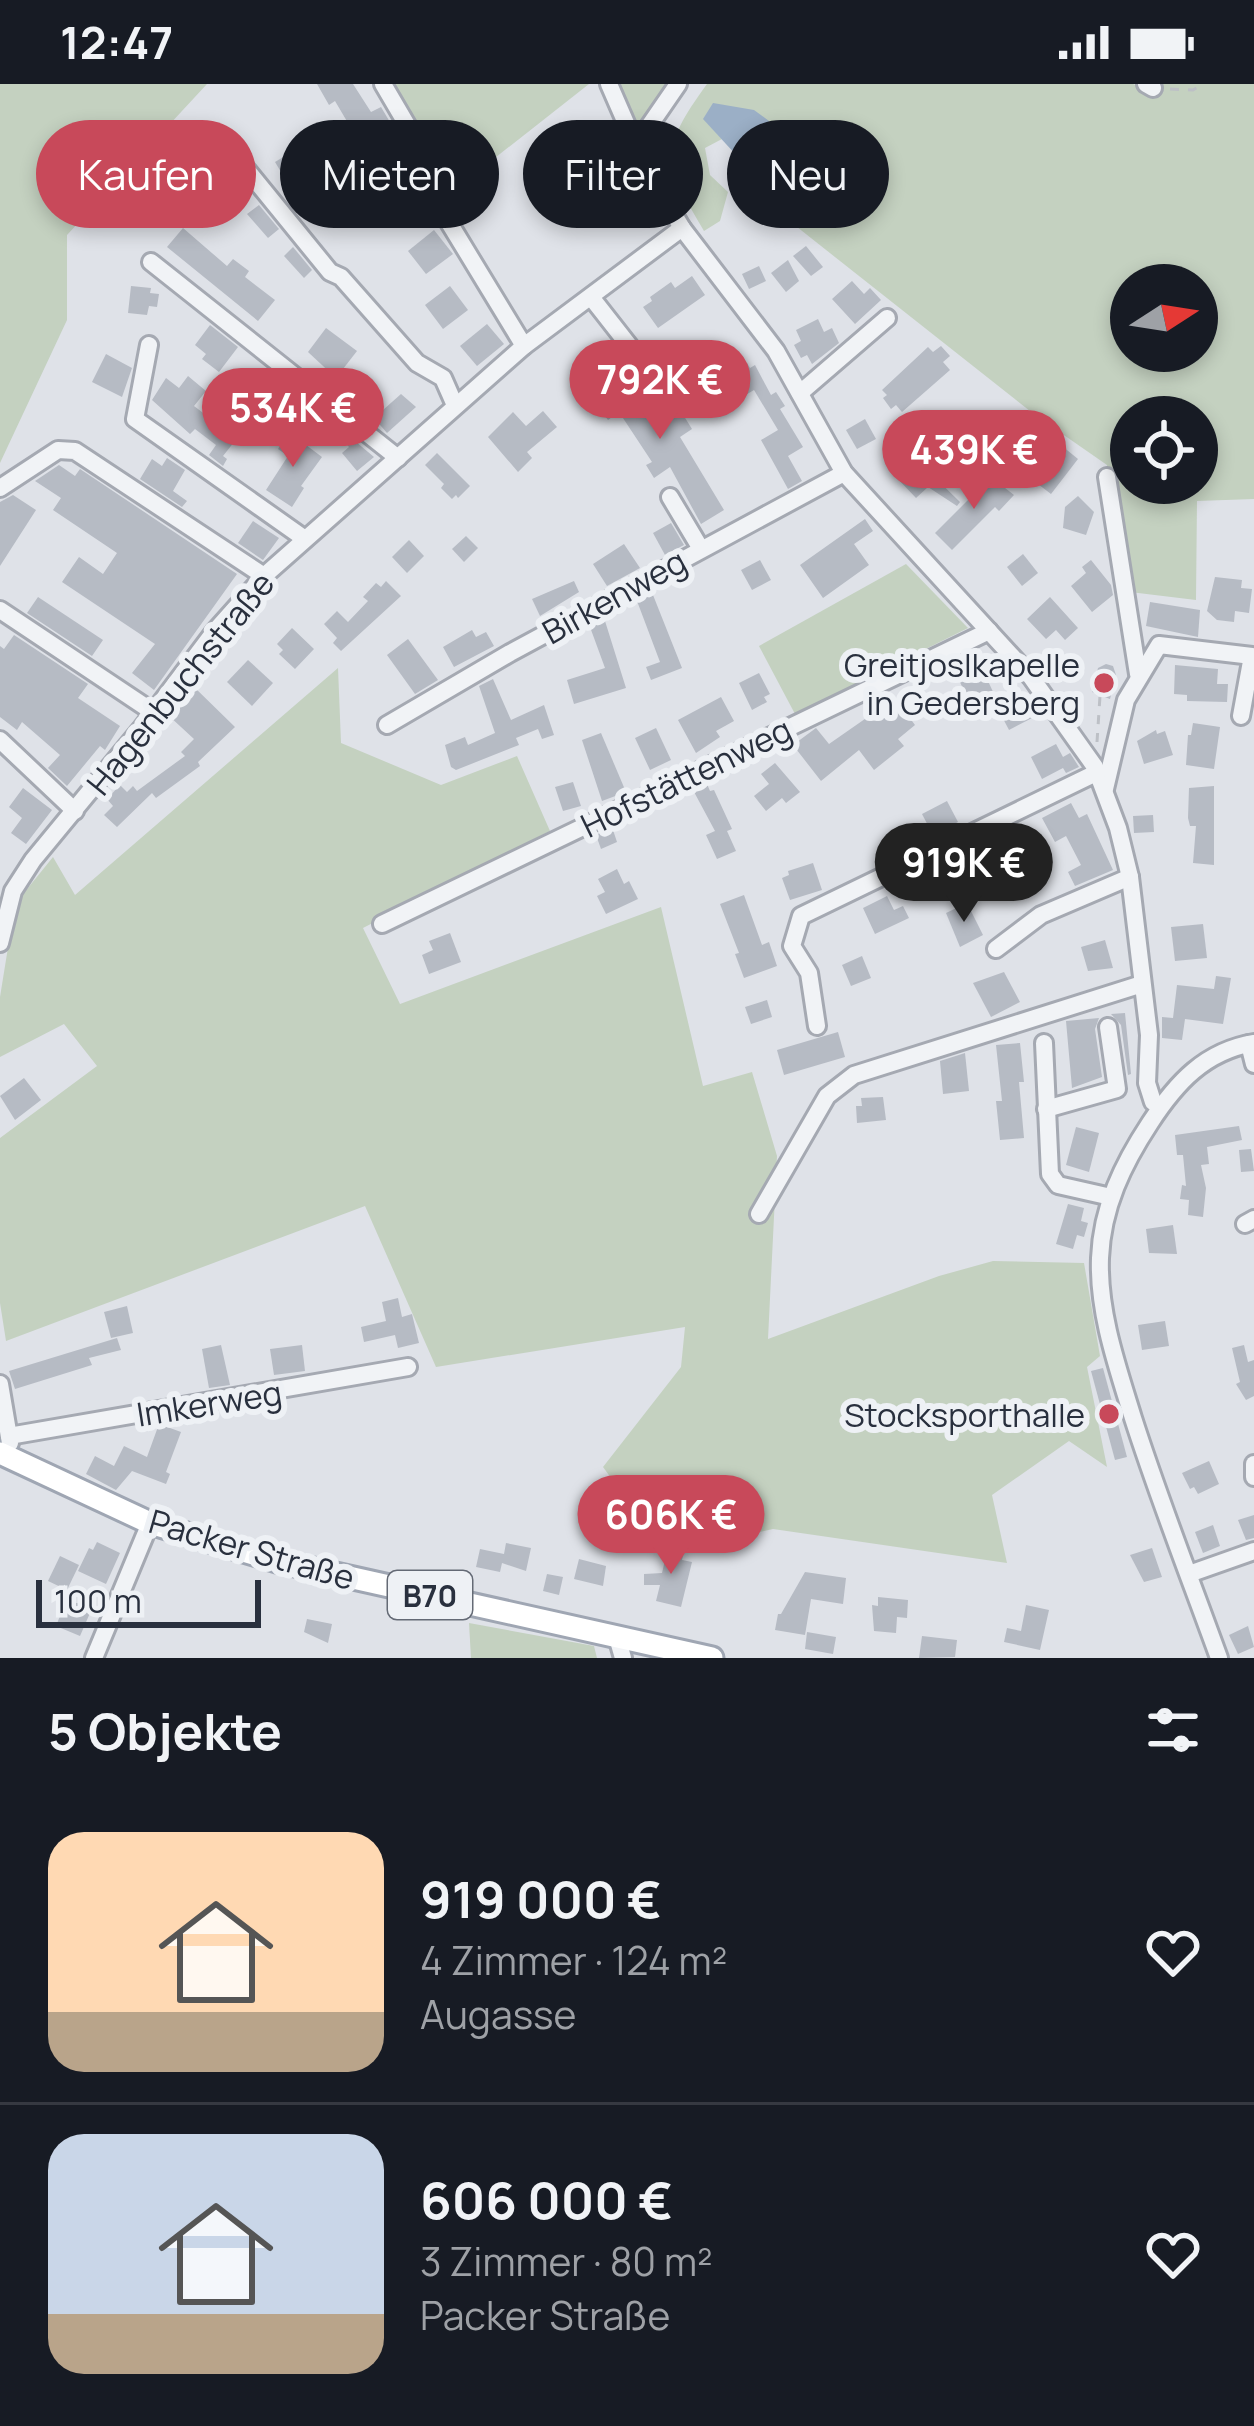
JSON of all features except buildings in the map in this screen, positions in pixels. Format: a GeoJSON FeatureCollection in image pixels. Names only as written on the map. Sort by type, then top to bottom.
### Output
{"type":"FeatureCollection","features":[{"type":"Feature","properties":{"kind":"main road","name":"Packer Straße"},"geometry":{"type":"LineString","coordinates":[[7,1449],[150,1523],[277,1561],[620,1648],[712,1658]]}},
{"type":"Feature","properties":{"kind":"street"},"geometry":{"type":"LineString","coordinates":[[382,84],[434,171],[445,216],[524,346]]}},
{"type":"Feature","properties":{"kind":"street"},"geometry":{"type":"LineString","coordinates":[[609,84],[625,120]]}},
{"type":"Feature","properties":{"kind":"street"},"geometry":{"type":"LineString","coordinates":[[653,120],[677,84]]}},
{"type":"Feature","properties":{"kind":"street"},"geometry":{"type":"LineString","coordinates":[[256,181],[330,272],[340,277],[417,363],[443,378],[454,404]]}},
{"type":"Feature","properties":{"kind":"street"},"geometry":{"type":"LineString","coordinates":[[682,228],[763,332],[844,473],[1031,677],[1099,776],[1130,877],[1149,1035],[1148,1083],[1153,1102],[1160,1108]]}},
{"type":"Feature","properties":{"kind":"street","name":"Hagenbuchstraße"},"geometry":{"type":"LineString","coordinates":[[0,943],[13,891],[32,860],[264,576],[454,404],[682,228]]}},
{"type":"Feature","properties":{"kind":"street"},"geometry":{"type":"LineString","coordinates":[[152,262],[398,458]]}},
{"type":"Feature","properties":{"kind":"street"},"geometry":{"type":"LineString","coordinates":[[586,301],[649,387]]}},
{"type":"Feature","properties":{"kind":"street"},"geometry":{"type":"LineString","coordinates":[[586,301],[674,403]]}},
{"type":"Feature","properties":{"kind":"street"},"geometry":{"type":"LineString","coordinates":[[800,392],[887,318]]}},
{"type":"Feature","properties":{"kind":"street"},"geometry":{"type":"LineString","coordinates":[[149,345],[135,419],[305,539]]}},
{"type":"Feature","properties":{"kind":"street"},"geometry":{"type":"LineString","coordinates":[[0,488],[58,450],[75,451],[264,576]]}},
{"type":"Feature","properties":{"kind":"street","name":"Birkenweg"},"geometry":{"type":"LineString","coordinates":[[387,725],[844,473]]}},
{"type":"Feature","properties":{"kind":"street"},"geometry":{"type":"LineString","coordinates":[[1107,477],[1138,674]]}},
{"type":"Feature","properties":{"kind":"street"},"geometry":{"type":"LineString","coordinates":[[670,497],[701,549]]}},
{"type":"Feature","properties":{"kind":"street"},"geometry":{"type":"LineString","coordinates":[[0,610],[154,712]]}},
{"type":"Feature","properties":{"kind":"street","name":"Hofstättenweg"},"geometry":{"type":"LineString","coordinates":[[382,924],[989,631]]}},
{"type":"Feature","properties":{"kind":"street"},"geometry":{"type":"LineString","coordinates":[[818,1027],[809,973],[792,946],[801,916],[1099,776],[1126,700],[1159,645],[1252,656],[1241,716]]}},
{"type":"Feature","properties":{"kind":"street"},"geometry":{"type":"LineString","coordinates":[[0,740],[75,811]]}},
{"type":"Feature","properties":{"kind":"street"},"geometry":{"type":"LineString","coordinates":[[996,949],[1041,915],[1130,877]]}},
{"type":"Feature","properties":{"kind":"street"},"geometry":{"type":"LineString","coordinates":[[760,1214],[827,1096],[854,1075],[1142,983]]}},
{"type":"Feature","properties":{"kind":"street"},"geometry":{"type":"LineString","coordinates":[[1046,1109],[1117,1089],[1108,1027]]}},
{"type":"Feature","properties":{"kind":"street"},"geometry":{"type":"LineString","coordinates":[[1044,1043],[1050,1174],[1058,1185],[1112,1197]]}},
{"type":"Feature","properties":{"kind":"street"},"geometry":{"type":"LineString","coordinates":[[1219,1658],[1156,1490],[1112,1353],[1100,1260],[1112,1197],[1128,1155],[1160,1108],[1209,1057],[1251,1043],[1254,1064]]}},
{"type":"Feature","properties":{"kind":"street","name":"Imkerweg"},"geometry":{"type":"LineString","coordinates":[[7,1449],[408,1367]]}},
{"type":"Feature","properties":{"kind":"street"},"geometry":{"type":"LineString","coordinates":[[0,1384],[7,1449]]}},
{"type":"Feature","properties":{"kind":"street"},"geometry":{"type":"LineString","coordinates":[[1254,1464],[1254,1477]]}},
{"type":"Feature","properties":{"kind":"street"},"geometry":{"type":"LineString","coordinates":[[94,1658],[150,1523]]}},
{"type":"Feature","properties":{"kind":"street"},"geometry":{"type":"LineString","coordinates":[[1189,1574],[1254,1551]]}},
{"type":"Feature","properties":{"kind":"path"},"geometry":{"type":"LineString","coordinates":[[1149,86],[1193,90],[1203,84]]}},
{"type":"Feature","properties":{"kind":"path"},"geometry":{"type":"LineString","coordinates":[[1099,776],[1100,696]]}},
{"type":"Feature","properties":{"kind":"green space"},"geometry":{"type":"Polygon","coordinates":[[[0,84],[207,84],[174,120],[36,120],[36,228],[73,228],[67,235],[67,320],[0,463],[0,84]]]}},
{"type":"Feature","properties":{"kind":"green space"},"geometry":{"type":"Polygon","coordinates":[[[395,84],[589,84],[543,120],[523,120],[523,136],[499,155],[499,120],[416,120],[395,84]]]}},
{"type":"Feature","properties":{"kind":"green space"},"geometry":{"type":"Polygon","coordinates":[[[617,84],[669,84],[649,120],[635,120],[617,84]]]}},
{"type":"Feature","properties":{"kind":"green space"},"geometry":{"type":"Polygon","coordinates":[[[707,84],[1133,84],[1149,90],[1147,84],[1254,84],[1254,499],[1218,500],[1218,396],[1110,396],[1110,482],[1107,465],[1035,415],[798,228],[889,228],[889,120],[704,119],[722,139],[705,148],[710,175],[727,196],[720,221],[704,231],[703,120],[684,120],[707,84]]]}},
{"type":"Feature","properties":{"kind":"green space"},"geometry":{"type":"Polygon","coordinates":[[[1114,504],[1197,504],[1196,600],[1130,592],[1114,504]]]}},
{"type":"Feature","properties":{"kind":"green space"},"geometry":{"type":"Polygon","coordinates":[[[906,564],[968,628],[795,714],[759,646],[906,564]]]}},
{"type":"Feature","properties":{"kind":"green space"},"geometry":{"type":"Polygon","coordinates":[[[338,668],[341,743],[441,785],[517,756],[550,831],[363,928],[400,1004],[661,907],[703,1086],[752,1072],[777,1156],[768,1339],[993,1261],[1084,1263],[1100,1356],[1087,1367],[1107,1467],[1069,1441],[992,1495],[1007,1563],[773,1529],[708,1544],[652,1534],[603,1467],[681,1367],[685,1327],[436,1367],[365,1206],[6,1341],[0,1303],[0,1138],[97,1066],[64,1024],[0,1057],[0,997],[15,904],[53,857],[75,895],[338,668]]]}},
{"type":"Feature","properties":{"kind":"green space"},"geometry":{"type":"Polygon","coordinates":[[[469,1623],[594,1646],[597,1658],[471,1658],[469,1623]]]}},
{"type":"Feature","properties":{"kind":"water"},"geometry":{"type":"Polygon","coordinates":[[[713,103],[754,110],[768,120],[727,120],[727,145],[703,119],[713,103]]]}},
{"type":"Feature","properties":{"kind":"place","name":"Greitjoslkapelle in Gedersberg"},"geometry":{"type":"Point","coordinates":[1104,683]}},
{"type":"Feature","properties":{"kind":"place","name":"Stocksporthalle"},"geometry":{"type":"Point","coordinates":[1109,1414]}}]}
